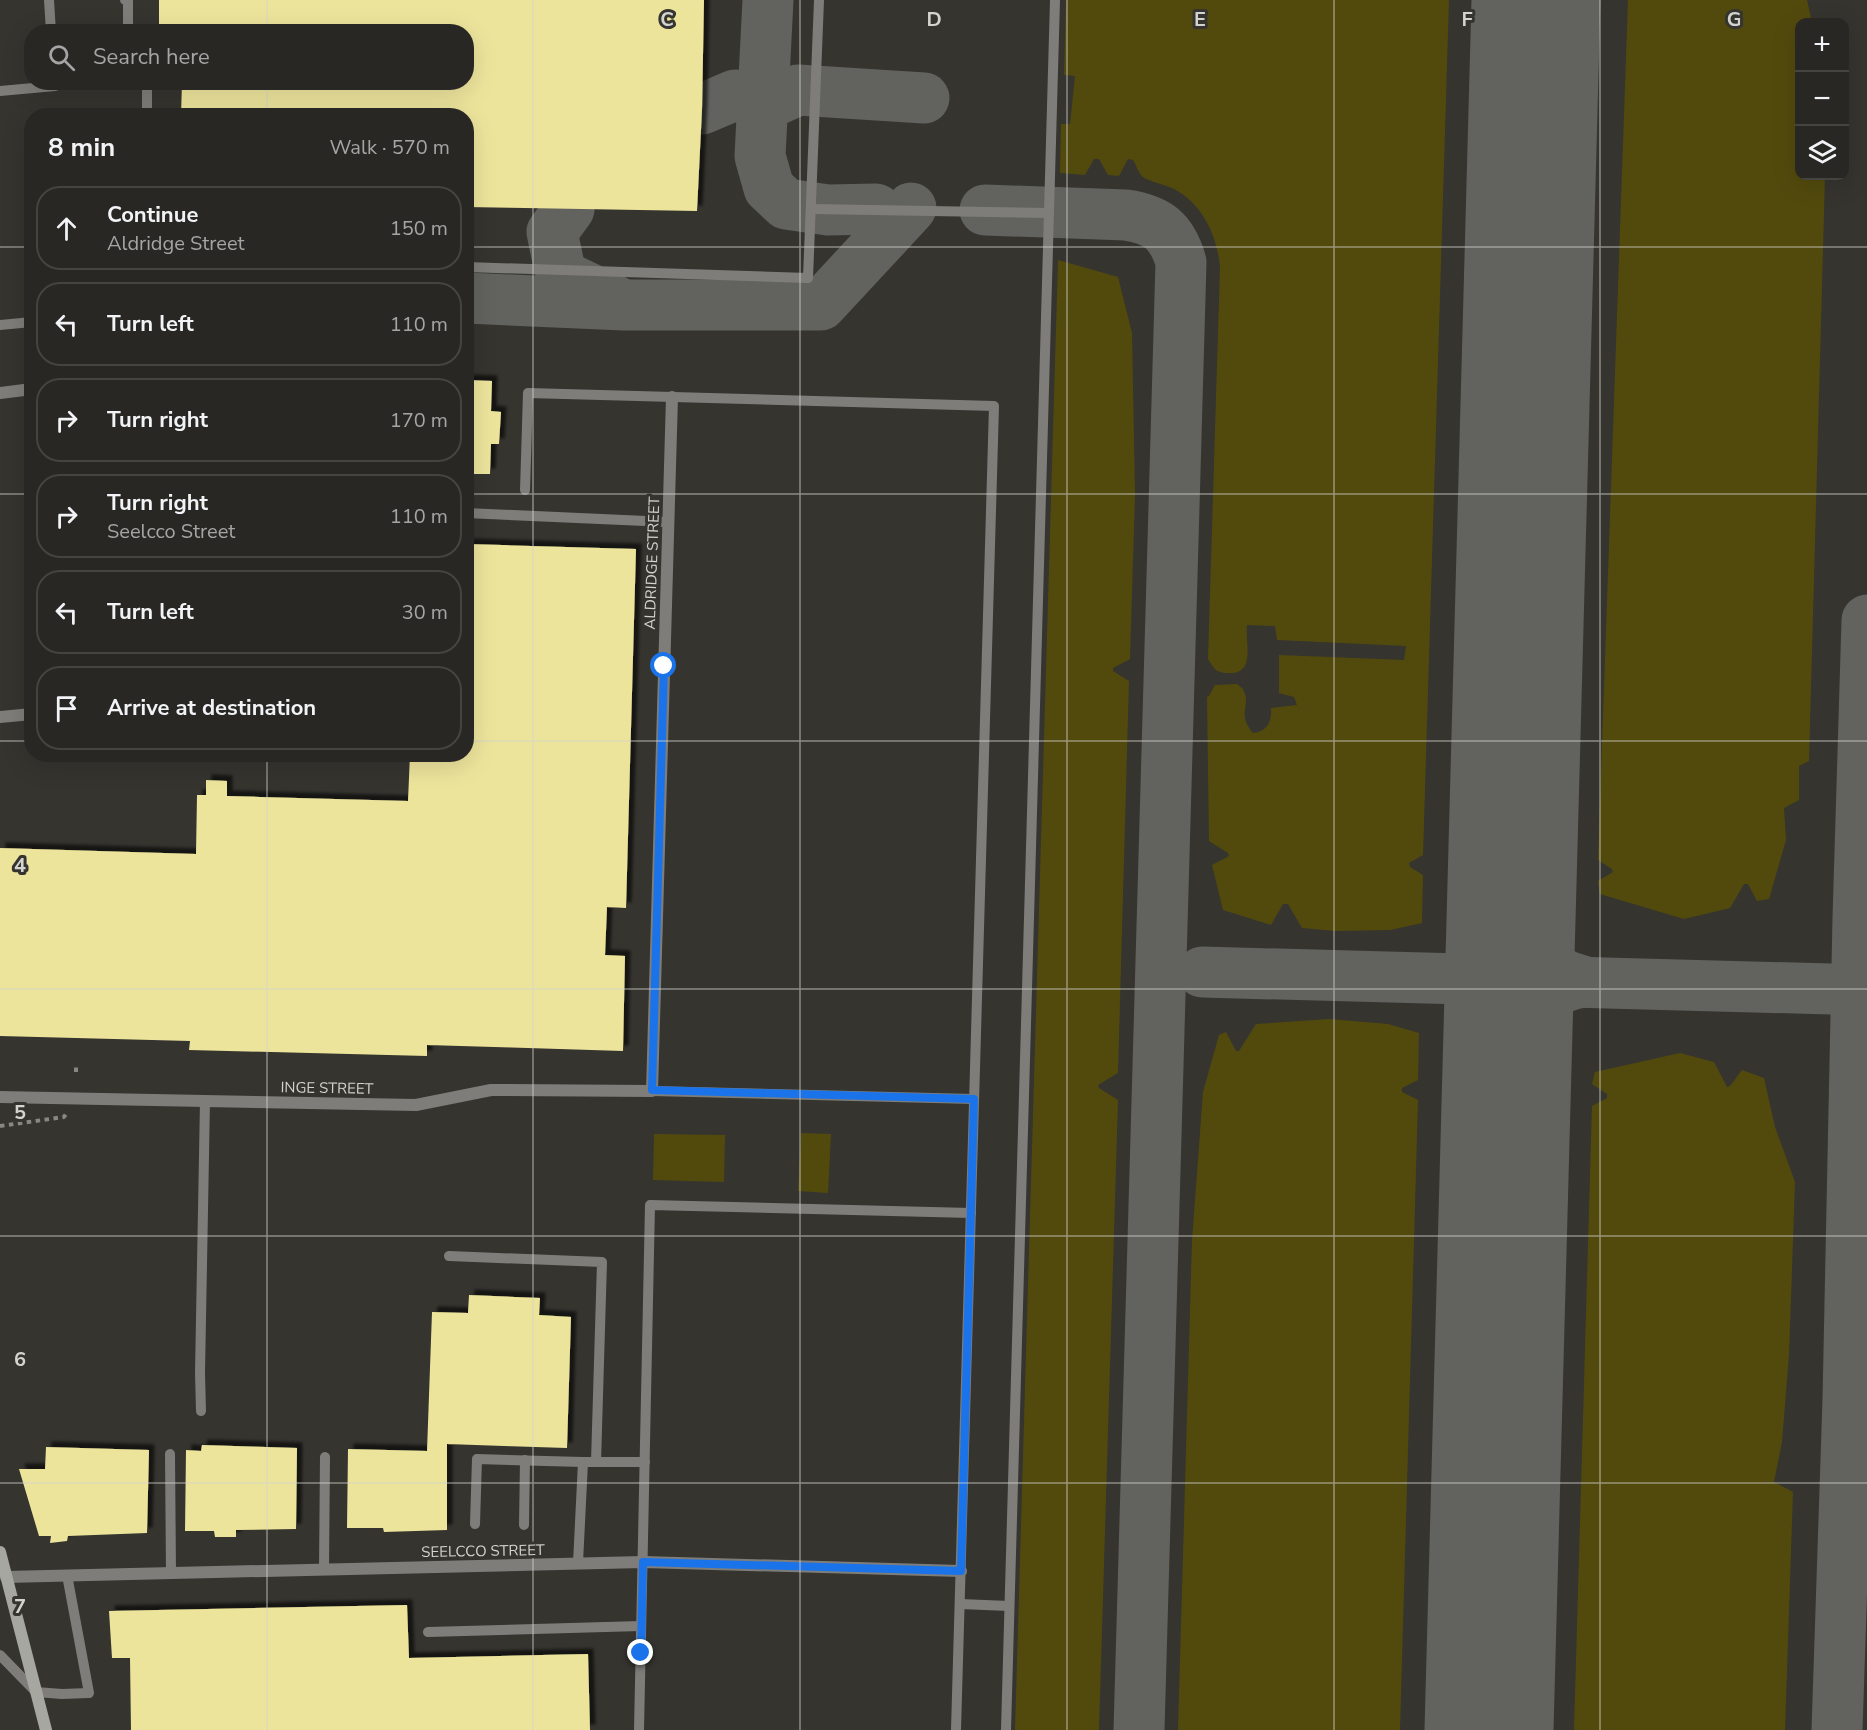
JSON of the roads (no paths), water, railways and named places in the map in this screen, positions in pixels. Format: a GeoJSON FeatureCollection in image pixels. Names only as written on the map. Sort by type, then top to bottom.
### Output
{"type":"FeatureCollection","features":[{"type":"Feature","properties":{"kind":"main road"},"geometry":{"type":"LineString","coordinates":[[0,1552],[46,1730]]}},
{"type":"Feature","properties":{"kind":"street"},"geometry":{"type":"LineString","coordinates":[[0,393],[24,391]]}},
{"type":"Feature","properties":{"kind":"street","name":"ALDRIDGE STREET"},"geometry":{"type":"LineString","coordinates":[[652,1090],[672,397]]}},
{"type":"Feature","properties":{"kind":"street"},"geometry":{"type":"LineString","coordinates":[[0,717],[24,715]]}},
{"type":"Feature","properties":{"kind":"street","name":"INGE STREET"},"geometry":{"type":"LineString","coordinates":[[0,1097],[416,1106],[491,1090],[652,1090]]}},
{"type":"Feature","properties":{"kind":"street","name":"SEELCCO STREET"},"geometry":{"type":"LineString","coordinates":[[6,1577],[643,1562],[961,1571]]}},
{"type":"Feature","properties":{"kind":"lane"},"geometry":{"type":"LineString","coordinates":[[49,0],[50,24]]}},
{"type":"Feature","properties":{"kind":"lane"},"geometry":{"type":"LineString","coordinates":[[125,0],[128,0],[128,24]]}},
{"type":"Feature","properties":{"kind":"lane"},"geometry":{"type":"LineString","coordinates":[[474,267],[808,278],[819,0]]}},
{"type":"Feature","properties":{"kind":"lane"},"geometry":{"type":"LineString","coordinates":[[1006,1730],[1055,0]]}},
{"type":"Feature","properties":{"kind":"lane"},"geometry":{"type":"LineString","coordinates":[[0,91],[24,89]]}},
{"type":"Feature","properties":{"kind":"lane"},"geometry":{"type":"LineString","coordinates":[[147,90],[147,108]]}},
{"type":"Feature","properties":{"kind":"lane"},"geometry":{"type":"LineString","coordinates":[[812,209],[1049,213]]}},
{"type":"Feature","properties":{"kind":"lane"},"geometry":{"type":"LineString","coordinates":[[0,325],[24,323]]}},
{"type":"Feature","properties":{"kind":"lane"},"geometry":{"type":"LineString","coordinates":[[525,490],[528,393],[994,406],[956,1730]]}},
{"type":"Feature","properties":{"kind":"lane"},"geometry":{"type":"LineString","coordinates":[[474,513],[668,522]]}},
{"type":"Feature","properties":{"kind":"lane"},"geometry":{"type":"LineString","coordinates":[[652,1090],[974,1099]]}},
{"type":"Feature","properties":{"kind":"lane"},"geometry":{"type":"LineString","coordinates":[[201,1411],[205,1101]]}},
{"type":"Feature","properties":{"kind":"lane"},"geometry":{"type":"LineString","coordinates":[[639,1730],[650,1205],[971,1213]]}},
{"type":"Feature","properties":{"kind":"lane"},"geometry":{"type":"LineString","coordinates":[[449,1256],[602,1262],[596,1462]]}},
{"type":"Feature","properties":{"kind":"lane"},"geometry":{"type":"LineString","coordinates":[[170,1454],[171,1573]]}},
{"type":"Feature","properties":{"kind":"lane"},"geometry":{"type":"LineString","coordinates":[[324,1569],[325,1457]]}},
{"type":"Feature","properties":{"kind":"lane"},"geometry":{"type":"LineString","coordinates":[[475,1524],[477,1459],[645,1462]]}},
{"type":"Feature","properties":{"kind":"lane"},"geometry":{"type":"LineString","coordinates":[[524,1525],[525,1460]]}},
{"type":"Feature","properties":{"kind":"lane"},"geometry":{"type":"LineString","coordinates":[[578,1563],[583,1462]]}},
{"type":"Feature","properties":{"kind":"lane"},"geometry":{"type":"LineString","coordinates":[[0,1655],[36,1692],[89,1693],[67,1575]]}},
{"type":"Feature","properties":{"kind":"lane"},"geometry":{"type":"LineString","coordinates":[[960,1604],[1009,1606]]}},
{"type":"Feature","properties":{"kind":"lane"},"geometry":{"type":"LineString","coordinates":[[428,1632],[641,1626]]}}]}
